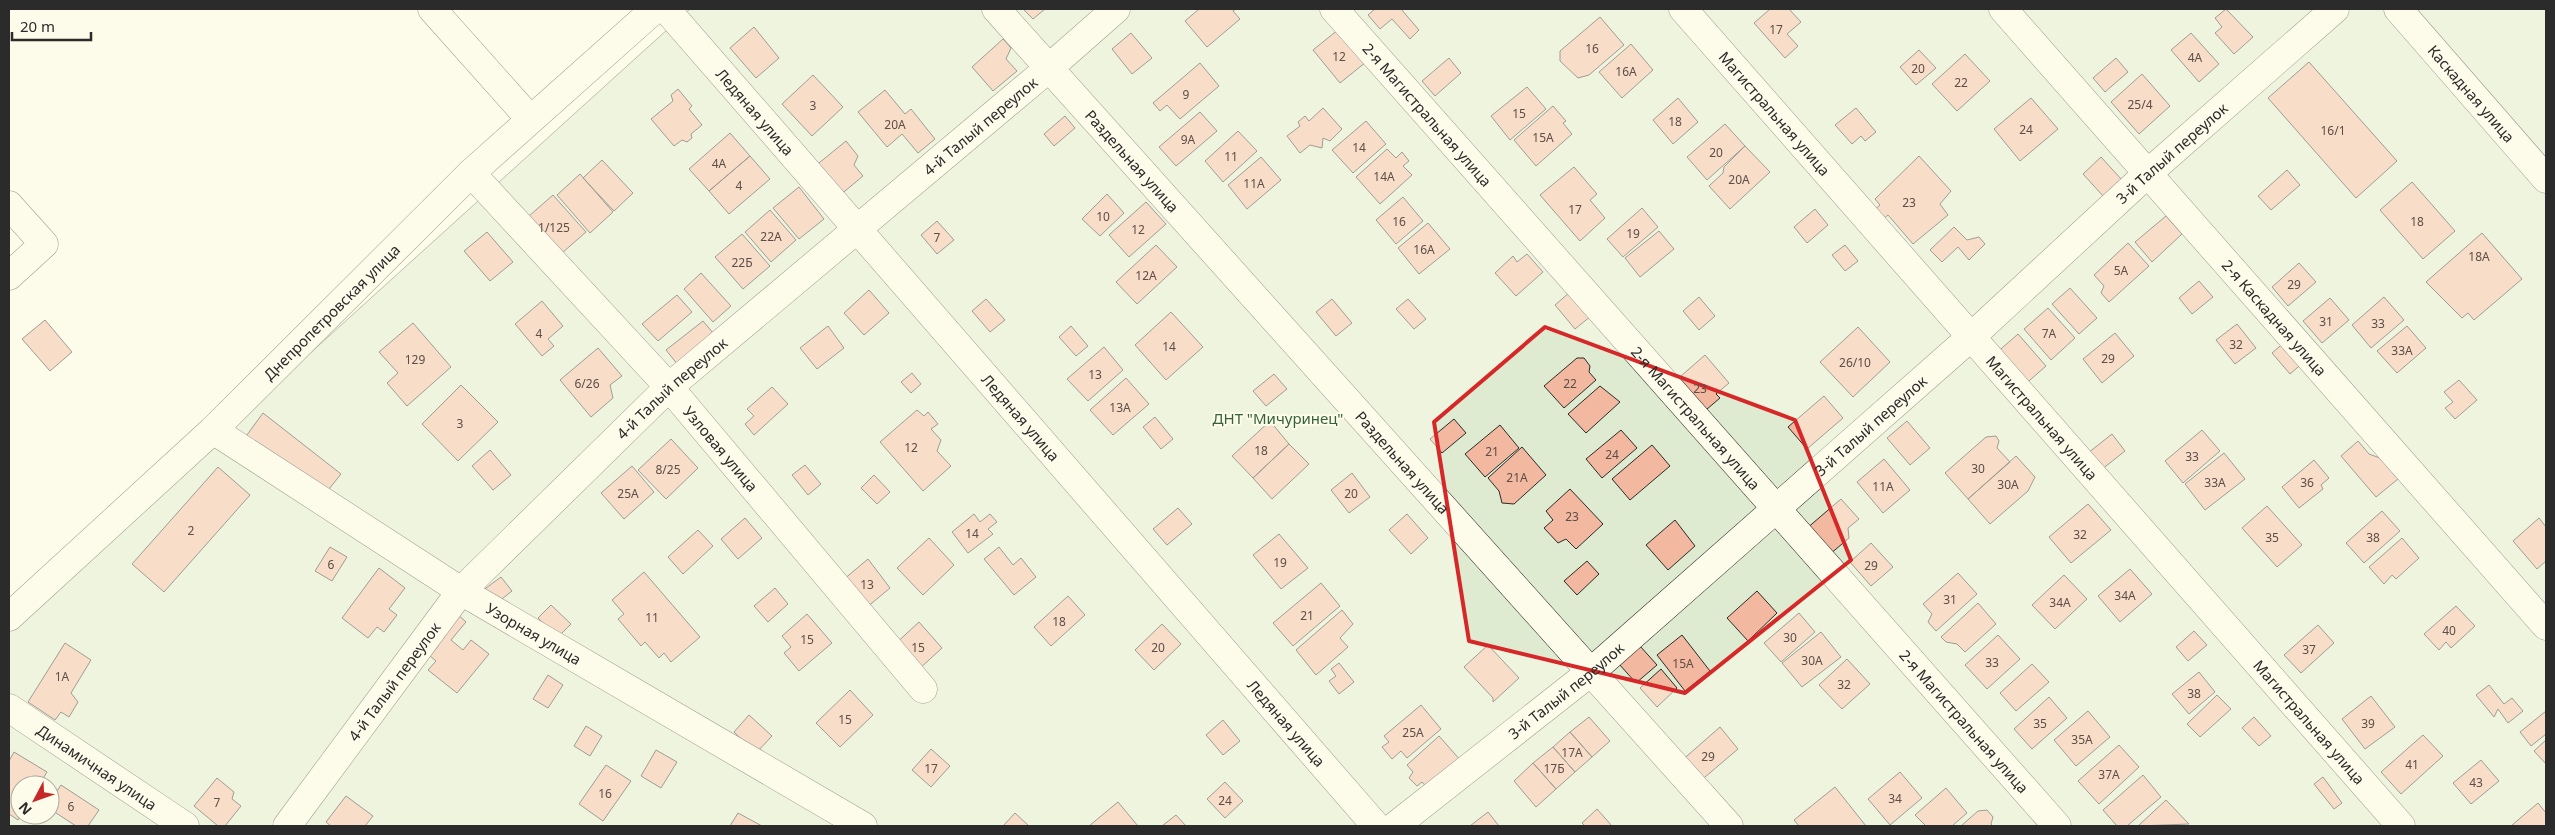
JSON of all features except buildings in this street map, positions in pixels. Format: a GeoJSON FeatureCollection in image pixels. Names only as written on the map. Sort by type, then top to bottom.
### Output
{"type":"FeatureCollection","features":[{"type":"Feature","properties":{"kind":"street"},"geometry":{"type":"LineString","coordinates":[[432,9],[530,119]]}},
{"type":"Feature","properties":{"kind":"street","name":"Днепропетровская улица"},"geometry":{"type":"LineString","coordinates":[[9,617],[213,430],[471,173],[655,9]]}},
{"type":"Feature","properties":{"kind":"street","name":"Ледяная улица"},"geometry":{"type":"LineString","coordinates":[[666,9],[1376,826]]}},
{"type":"Feature","properties":{"kind":"street","name":"Раздельная улица"},"geometry":{"type":"LineString","coordinates":[[996,9],[1729,826]]}},
{"type":"Feature","properties":{"kind":"street","name":"4-й Талый переулок"},"geometry":{"type":"LineString","coordinates":[[287,826],[461,591],[669,387],[859,230],[1116,9]]}},
{"type":"Feature","properties":{"kind":"street","name":"2-я Магистральная улица"},"geometry":{"type":"LineString","coordinates":[[1334,9],[2058,826]]}},
{"type":"Feature","properties":{"kind":"street","name":"Магистральная улица"},"geometry":{"type":"LineString","coordinates":[[1683,9],[2401,826]]}},
{"type":"Feature","properties":{"kind":"street","name":"2-я Каскадная улица"},"geometry":{"type":"LineString","coordinates":[[2003,9],[2146,174],[2546,626]]}},
{"type":"Feature","properties":{"kind":"street","name":"3-й Талый переулок"},"geometry":{"type":"LineString","coordinates":[[1395,826],[1592,672],[1972,336],[2146,174],[2334,9]]}},
{"type":"Feature","properties":{"kind":"street","name":"Каскадная улица"},"geometry":{"type":"LineString","coordinates":[[2398,9],[2546,179]]}},
{"type":"Feature","properties":{"kind":"street","name":"Узловая улица"},"geometry":{"type":"LineString","coordinates":[[471,173],[669,387],[922,689]]}},
{"type":"Feature","properties":{"kind":"street"},"geometry":{"type":"LineString","coordinates":[[9,205],[44,244],[9,276]]}},
{"type":"Feature","properties":{"kind":"street","name":"Узорная улица"},"geometry":{"type":"LineString","coordinates":[[213,430],[461,591],[863,826]]}},
{"type":"Feature","properties":{"kind":"street","name":"Динамичная улица"},"geometry":{"type":"LineString","coordinates":[[9,708],[185,826]]}},
{"type":"Feature","properties":{"kind":"highlighted area"},"geometry":{"type":"Polygon","coordinates":[[[1545,327],[1795,420],[1851,560],[1685,693],[1469,641],[1434,422],[1545,327]]]}},
{"type":"Feature","properties":{"kind":"green space","name":"ДНТ \"Мичуринец\""},"geometry":{"type":"Polygon","coordinates":[[[690,9],[2398,9],[2546,179],[2546,826],[9,826],[9,626],[690,9]]]}},
{"type":"Feature","properties":{"kind":"green space"},"geometry":{"type":"Polygon","coordinates":[[[2417,9],[2546,9],[2546,157],[2417,9]]]}}]}
